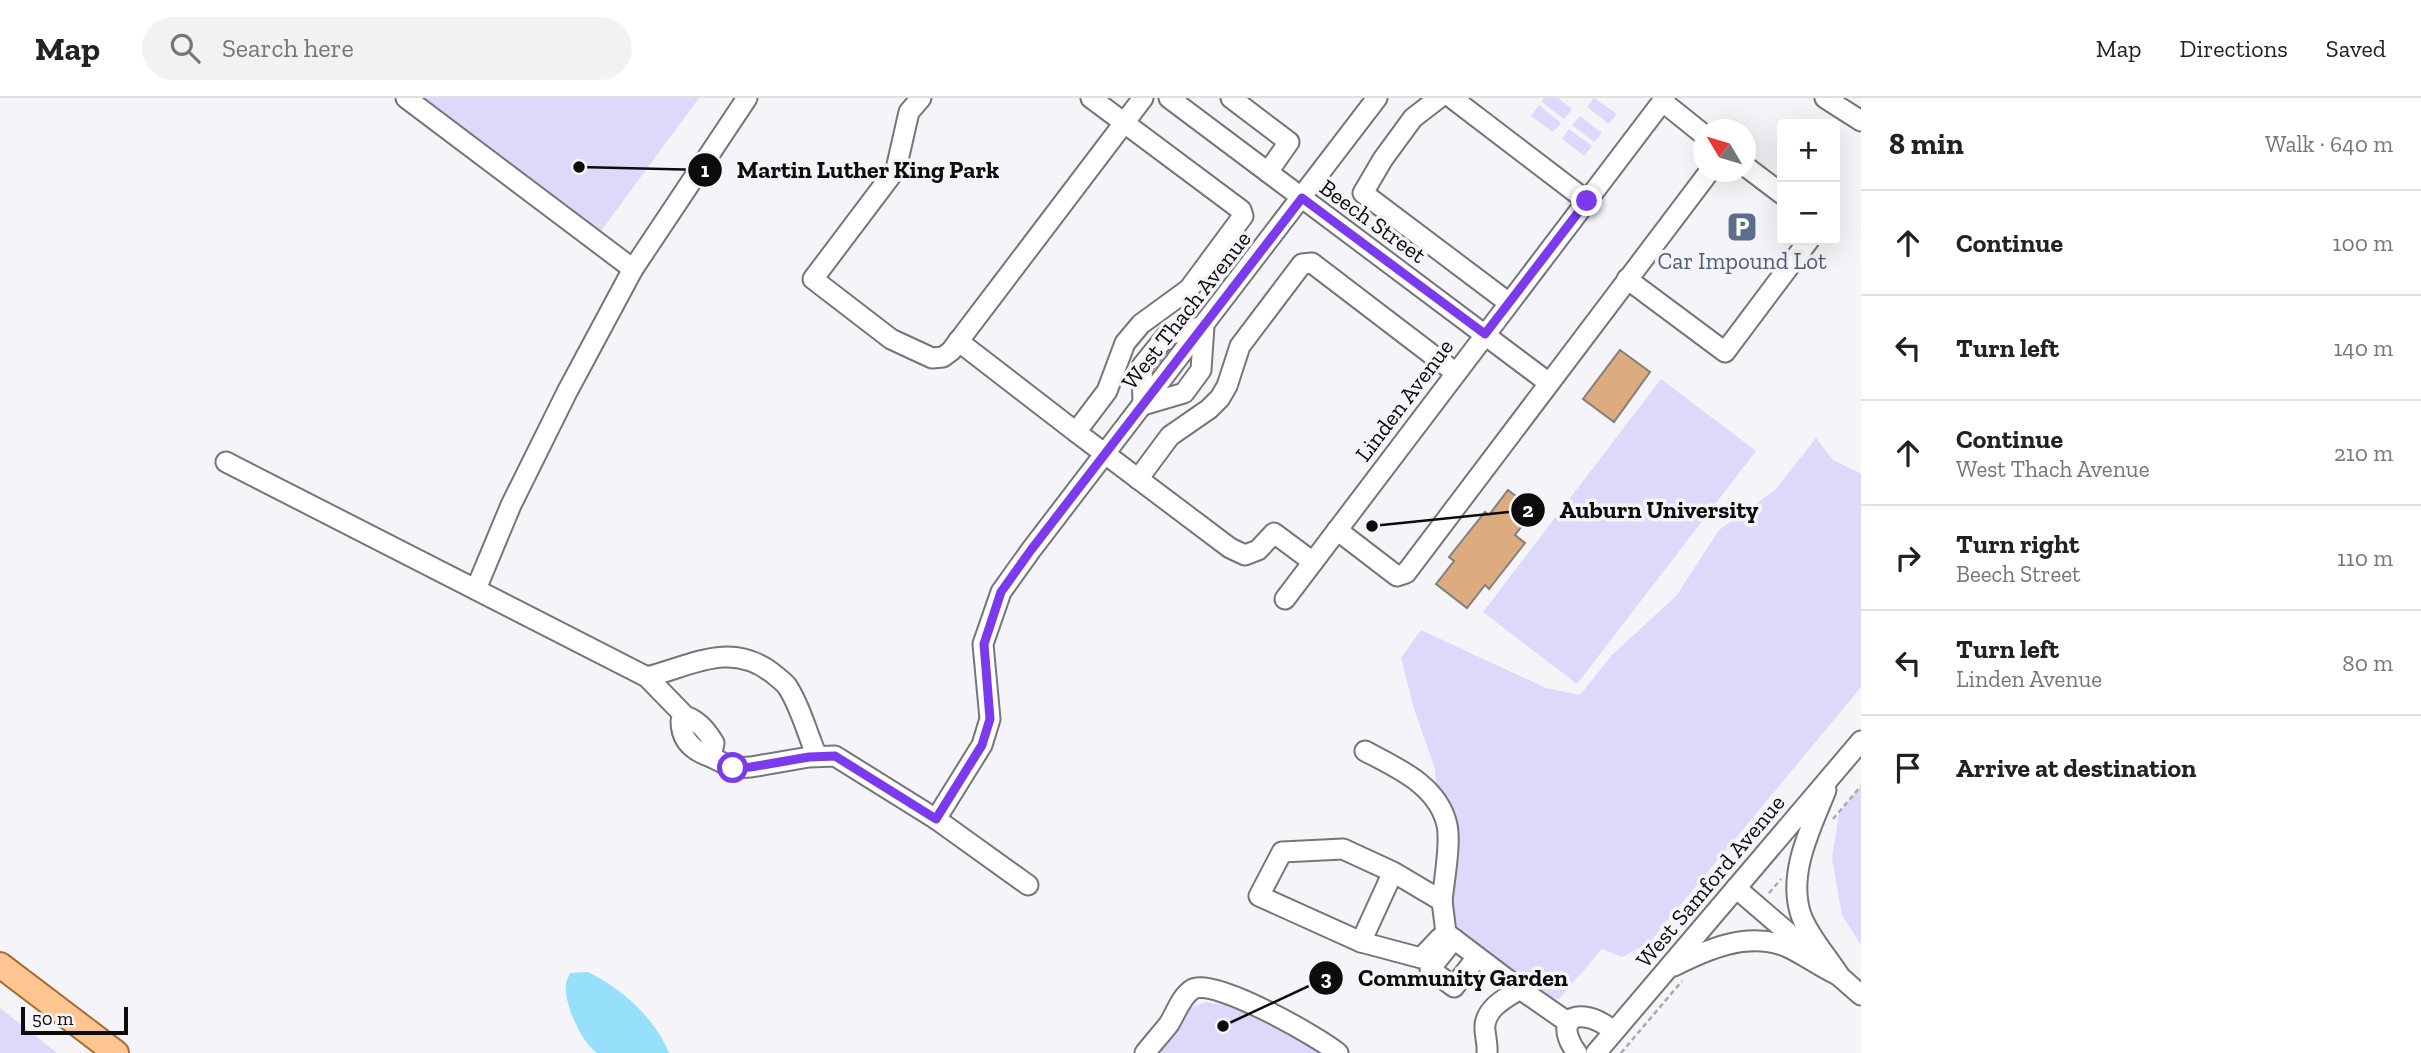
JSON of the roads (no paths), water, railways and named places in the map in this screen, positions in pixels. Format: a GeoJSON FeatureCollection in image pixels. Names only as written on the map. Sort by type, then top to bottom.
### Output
{"type":"FeatureCollection","features":[{"type":"Feature","properties":{"kind":"main road"},"geometry":{"type":"LineString","coordinates":[[0,965],[116,1053]]}},
{"type":"Feature","properties":{"kind":"street"},"geometry":{"type":"LineString","coordinates":[[406,98],[633,269]]}},
{"type":"Feature","properties":{"kind":"street"},"geometry":{"type":"LineString","coordinates":[[476,589],[511,505],[567,392],[633,269],[747,98]]}},
{"type":"Feature","properties":{"kind":"street"},"geometry":{"type":"LineString","coordinates":[[921,98],[909,112],[895,169],[813,279],[891,339],[932,358],[943,357],[958,341],[1143,98]]}},
{"type":"Feature","properties":{"kind":"street"},"geometry":{"type":"LineString","coordinates":[[1076,432],[1107,391],[1125,344],[1141,324],[1189,289],[1243,216],[1241,210],[1091,98]]}},
{"type":"Feature","properties":{"kind":"street","name":"Beech Street"},"geometry":{"type":"LineString","coordinates":[[1169,98],[1549,383]]}},
{"type":"Feature","properties":{"kind":"street"},"geometry":{"type":"LineString","coordinates":[[1231,98],[1289,142],[1268,172]]}},
{"type":"Feature","properties":{"kind":"street","name":"West Thach Avenue"},"geometry":{"type":"LineString","coordinates":[[936,819],[982,745],[990,719],[984,644],[1001,592],[1377,98]]}},
{"type":"Feature","properties":{"kind":"street"},"geometry":{"type":"LineString","coordinates":[[1438,98],[1413,118],[1383,159],[1363,193],[1509,303]]}},
{"type":"Feature","properties":{"kind":"street"},"geometry":{"type":"LineString","coordinates":[[1452,98],[1587,201]]}},
{"type":"Feature","properties":{"kind":"street"},"geometry":{"type":"LineString","coordinates":[[1825,98],[1861,121]]}},
{"type":"Feature","properties":{"kind":"street"},"geometry":{"type":"LineString","coordinates":[[1664,100],[1693,125]]}},
{"type":"Feature","properties":{"kind":"street","name":"Linden Avenue"},"geometry":{"type":"LineString","coordinates":[[1285,599],[1664,100]]}},
{"type":"Feature","properties":{"kind":"street"},"geometry":{"type":"LineString","coordinates":[[1756,174],[1777,190]]}},
{"type":"Feature","properties":{"kind":"street"},"geometry":{"type":"LineString","coordinates":[[1337,530],[1397,576],[1406,573],[1701,182]]}},
{"type":"Feature","properties":{"kind":"street"},"geometry":{"type":"LineString","coordinates":[[1627,279],[1725,352],[1806,245]]}},
{"type":"Feature","properties":{"kind":"street"},"geometry":{"type":"LineString","coordinates":[[1138,479],[1170,436],[1220,398],[1227,386],[1240,346],[1302,264],[1312,263],[1455,373]]}},
{"type":"Feature","properties":{"kind":"street"},"geometry":{"type":"LineString","coordinates":[[958,341],[1230,548],[1245,555],[1258,550],[1274,533],[1312,562]]}},
{"type":"Feature","properties":{"kind":"street"},"geometry":{"type":"LineString","coordinates":[[226,463],[647,677],[685,716],[693,719],[709,733],[714,743],[711,757],[733,768],[817,756],[835,756],[936,819],[1028,885]]}},
{"type":"Feature","properties":{"kind":"street"},"geometry":{"type":"LineString","coordinates":[[647,677],[701,660],[726,656],[747,659],[764,667],[785,683],[794,698],[817,756]]}},
{"type":"Feature","properties":{"kind":"street","name":"West Samford Avenue"},"geometry":{"type":"LineString","coordinates":[[1596,1053],[1861,741]]}},
{"type":"Feature","properties":{"kind":"street"},"geometry":{"type":"LineString","coordinates":[[1365,751],[1407,773],[1423,785],[1434,798],[1447,825],[1442,901],[1450,936],[1569,1023]]}},
{"type":"Feature","properties":{"kind":"street"},"geometry":{"type":"LineString","coordinates":[[1832,776],[1802,856],[1797,887],[1801,915],[1839,975]]}},
{"type":"Feature","properties":{"kind":"street"},"geometry":{"type":"LineString","coordinates":[[1442,901],[1392,872],[1343,849],[1282,852],[1259,896],[1361,942],[1421,958],[1450,936]]}},
{"type":"Feature","properties":{"kind":"street"},"geometry":{"type":"LineString","coordinates":[[1361,942],[1392,872]]}},
{"type":"Feature","properties":{"kind":"street"},"geometry":{"type":"LineString","coordinates":[[1736,888],[1861,995]]}},
{"type":"Feature","properties":{"kind":"street"},"geometry":{"type":"LineString","coordinates":[[1450,936],[1430,969],[1454,987],[1478,957]]}},
{"type":"Feature","properties":{"kind":"street"},"geometry":{"type":"LineString","coordinates":[[1666,970],[1726,944],[1752,941],[1784,946],[1839,975]]}},
{"type":"Feature","properties":{"kind":"street"},"geometry":{"type":"LineString","coordinates":[[1145,1053],[1190,991],[1199,986],[1216,989],[1292,1024],[1338,1053]]}},
{"type":"Feature","properties":{"kind":"street"},"geometry":{"type":"LineString","coordinates":[[1487,1053],[1488,1040],[1484,1026],[1491,1010],[1520,989]]}},
{"type":"Feature","properties":{"kind":"street"},"geometry":{"type":"LineString","coordinates":[[1577,1053],[1566,1038],[1569,1023],[1578,1017],[1592,1019],[1614,1031]]}},
{"type":"Feature","properties":{"kind":"water"},"geometry":{"type":"Polygon","coordinates":[[[588,972],[613,986],[636,1005],[655,1028],[669,1053],[597,1053],[591,1048],[575,1022],[566,991],[570,973],[588,972]]]}},
{"type":"Feature","properties":{"kind":"place","name":"Martin Luther King Park"},"geometry":{"type":"Point","coordinates":[579,167]}},
{"type":"Feature","properties":{"kind":"place","name":"Car Impound Lot"},"geometry":{"type":"Point","coordinates":[1742,227]}},
{"type":"Feature","properties":{"kind":"place","name":"Auburn University"},"geometry":{"type":"Point","coordinates":[1372,526]}},
{"type":"Feature","properties":{"kind":"place","name":"Community Garden"},"geometry":{"type":"Point","coordinates":[1223,1026]}}]}
